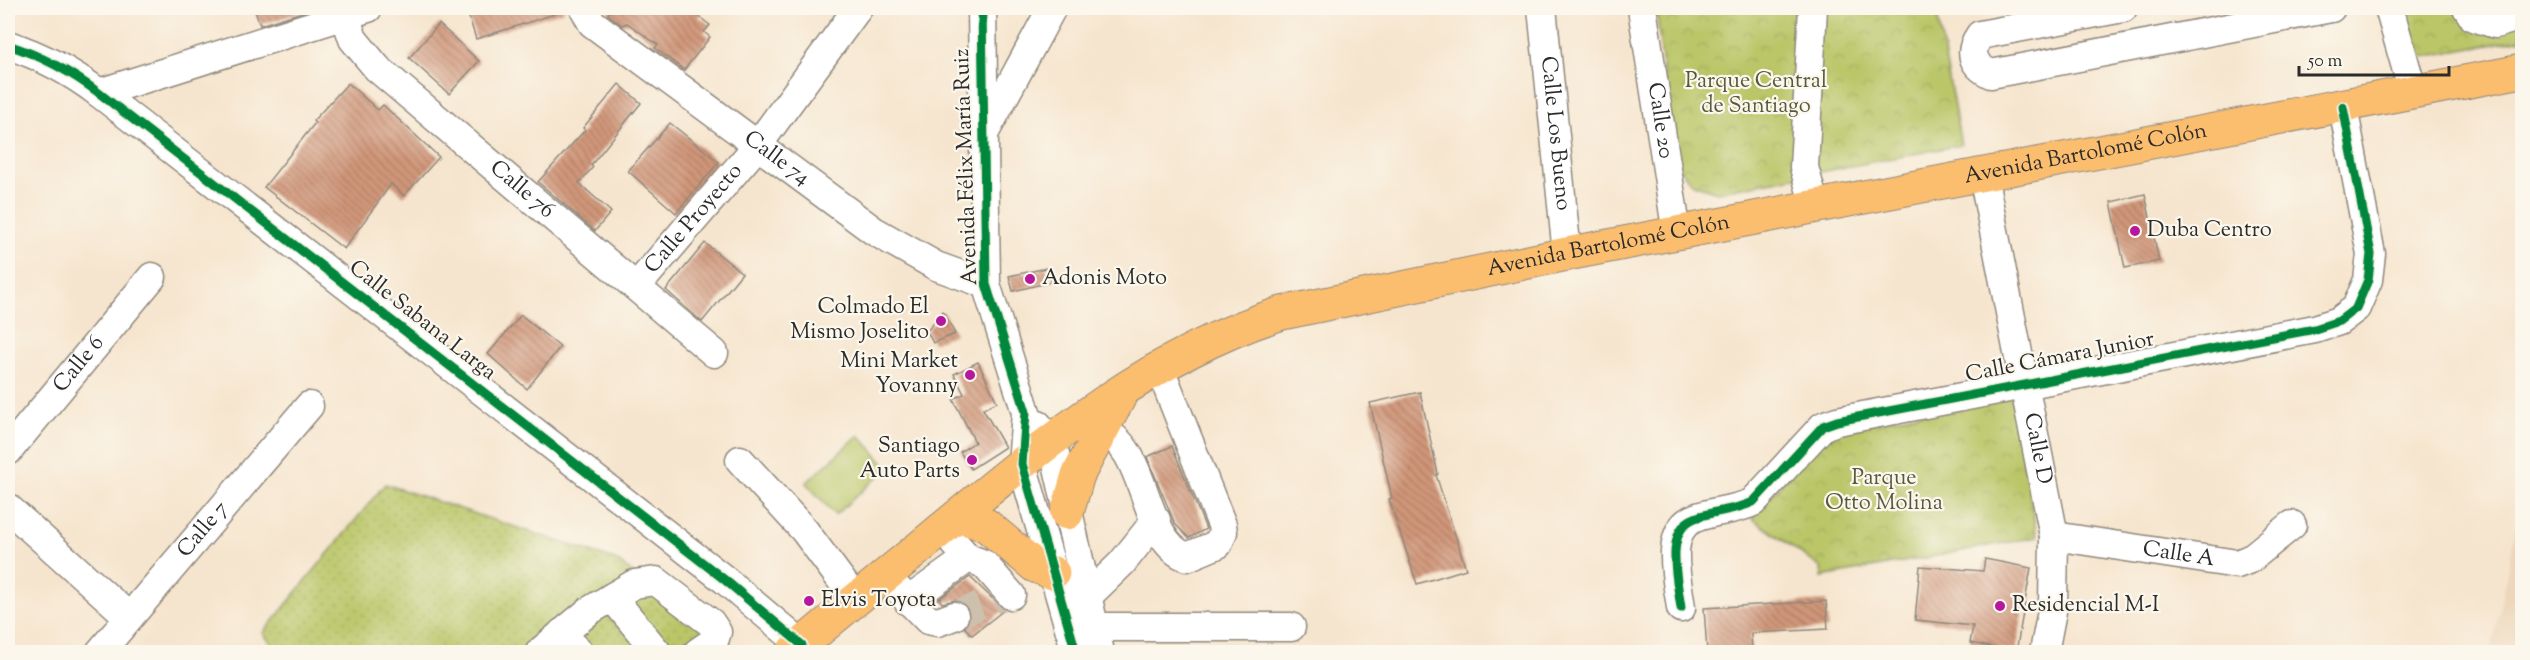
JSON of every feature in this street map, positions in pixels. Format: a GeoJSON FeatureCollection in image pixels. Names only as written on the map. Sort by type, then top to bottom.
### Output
{"type":"FeatureCollection","features":[{"type":"Feature","properties":{"kind":"main road","name":"Avenida Bartolomé Colón"},"geometry":{"type":"LineString","coordinates":[[797,649],[884,575],[1022,464],[1120,392],[1159,366],[1232,331],[1282,314],[1568,254],[2523,71]]}},
{"type":"Feature","properties":{"kind":"main road"},"geometry":{"type":"LineString","coordinates":[[1067,513],[1074,485],[1101,431],[1112,415],[1120,392]]}},
{"type":"Feature","properties":{"kind":"main road"},"geometry":{"type":"LineString","coordinates":[[950,523],[986,525],[1035,566],[1055,579]]}},
{"type":"Feature","properties":{"kind":"street","name":"Calle 74"},"geometry":{"type":"LineString","coordinates":[[584,8],[592,23],[874,231],[936,266],[986,284]]}},
{"type":"Feature","properties":{"kind":"street","name":"Calle Proyecto"},"geometry":{"type":"LineString","coordinates":[[637,286],[757,146],[858,8]]}},
{"type":"Feature","properties":{"kind":"street","name":"Avenida Félix María Ruiz"},"geometry":{"type":"LineString","coordinates":[[982,8],[986,284],[1026,412],[1022,464]]}},
{"type":"Feature","properties":{"kind":"street"},"geometry":{"type":"LineString","coordinates":[[984,134],[1052,8]]}},
{"type":"Feature","properties":{"kind":"street","name":"Calle 20"},"geometry":{"type":"LineString","coordinates":[[1642,8],[1677,234]]}},
{"type":"Feature","properties":{"kind":"street"},"geometry":{"type":"LineString","coordinates":[[1792,8],[1811,36]]}},
{"type":"Feature","properties":{"kind":"street"},"geometry":{"type":"LineString","coordinates":[[1814,8],[1804,166],[1815,207]]}},
{"type":"Feature","properties":{"kind":"street"},"geometry":{"type":"LineString","coordinates":[[2123,8],[1980,35],[1972,46],[1973,59],[1980,69],[1991,74],[2331,8]]}},
{"type":"Feature","properties":{"kind":"street"},"geometry":{"type":"LineString","coordinates":[[2389,8],[2413,92]]}},
{"type":"Feature","properties":{"kind":"street"},"geometry":{"type":"LineString","coordinates":[[2467,8],[2473,17],[2494,24],[2523,16]]}},
{"type":"Feature","properties":{"kind":"street","name":"Calle Los Bueno"},"geometry":{"type":"LineString","coordinates":[[1536,9],[1568,254]]}},
{"type":"Feature","properties":{"kind":"street"},"geometry":{"type":"LineString","coordinates":[[99,93],[356,11]]}},
{"type":"Feature","properties":{"kind":"street","name":"Calle 76"},"geometry":{"type":"LineString","coordinates":[[356,11],[353,39],[377,68],[714,352]]}},
{"type":"Feature","properties":{"kind":"street","name":"Calle Sabana Larga"},"geometry":{"type":"LineString","coordinates":[[8,45],[40,56],[72,73],[99,93],[725,580],[797,649]]}},
{"type":"Feature","properties":{"kind":"street","name":"Calle Cámara Junior"},"geometry":{"type":"LineString","coordinates":[[1681,608],[1675,545],[1680,529],[1695,518],[1743,507],[1753,502],[1823,426],[1837,421],[2315,328],[2339,321],[2356,308],[2368,280],[2372,254],[2343,107]]}},
{"type":"Feature","properties":{"kind":"street","name":"Calle D"},"geometry":{"type":"LineString","coordinates":[[1983,175],[2054,536],[2053,606],[2044,652]]}},
{"type":"Feature","properties":{"kind":"street","name":"Calle 6"},"geometry":{"type":"LineString","coordinates":[[8,452],[152,277]]}},
{"type":"Feature","properties":{"kind":"street"},"geometry":{"type":"LineString","coordinates":[[1101,431],[1115,438],[1126,453],[1171,549],[1187,557],[1218,544],[1221,539],[1222,525],[1159,366]]}},
{"type":"Feature","properties":{"kind":"street","name":"Calle 7"},"geometry":{"type":"LineString","coordinates":[[100,652],[309,406]]}},
{"type":"Feature","properties":{"kind":"street","name":"Avenida Félix María Ruiz"},"geometry":{"type":"LineString","coordinates":[[1026,412],[1052,441]]}},
{"type":"Feature","properties":{"kind":"street"},"geometry":{"type":"LineString","coordinates":[[1052,441],[1097,640],[1291,627]]}},
{"type":"Feature","properties":{"kind":"street"},"geometry":{"type":"LineString","coordinates":[[740,460],[804,530],[856,600]]}},
{"type":"Feature","properties":{"kind":"street"},"geometry":{"type":"LineString","coordinates":[[1022,464],[1076,652]]}},
{"type":"Feature","properties":{"kind":"street"},"geometry":{"type":"LineString","coordinates":[[8,508],[129,617]]}},
{"type":"Feature","properties":{"kind":"street"},"geometry":{"type":"LineString","coordinates":[[1087,597],[1122,563],[1156,520]]}},
{"type":"Feature","properties":{"kind":"street"},"geometry":{"type":"LineString","coordinates":[[950,523],[968,558],[984,564],[1006,596],[1055,579]]}},
{"type":"Feature","properties":{"kind":"street","name":"Calle A"},"geometry":{"type":"LineString","coordinates":[[2054,536],[2237,564],[2250,559],[2292,525]]}},
{"type":"Feature","properties":{"kind":"street"},"geometry":{"type":"LineString","coordinates":[[908,601],[968,558]]}},
{"type":"Feature","properties":{"kind":"street"},"geometry":{"type":"LineString","coordinates":[[884,575],[928,620],[934,622],[954,616]]}},
{"type":"Feature","properties":{"kind":"street"},"geometry":{"type":"LineString","coordinates":[[540,652],[570,643],[589,611],[634,584],[656,581],[711,623],[717,632],[714,641],[698,652]]}},
{"type":"Feature","properties":{"kind":"street"},"geometry":{"type":"LineString","coordinates":[[612,597],[657,652]]}},
{"type":"Feature","properties":{"kind":"shaded area"},"geometry":{"type":"Polygon","coordinates":[[[2522,498],[2522,652],[2491,652],[2522,498]]]}},
{"type":"Feature","properties":{"kind":"green space","name":"Parque Central de Santiago"},"geometry":{"type":"Polygon","coordinates":[[[1656,8],[1936,8],[1961,145],[1717,192],[1691,183],[1674,163],[1656,8]]]}},
{"type":"Feature","properties":{"kind":"green space"},"geometry":{"type":"Polygon","coordinates":[[[2402,8],[2522,8],[2522,39],[2423,57],[2402,8]]]}},
{"type":"Feature","properties":{"kind":"green space","name":"Parque Otto Molina"},"geometry":{"type":"Polygon","coordinates":[[[2012,394],[2037,537],[1822,577],[1821,568],[1752,518],[1825,433],[2012,394]]]}},
{"type":"Feature","properties":{"kind":"green space"},"geometry":{"type":"Polygon","coordinates":[[[859,435],[888,468],[835,515],[806,483],[859,435]]]}},
{"type":"Feature","properties":{"kind":"green space"},"geometry":{"type":"Polygon","coordinates":[[[385,484],[615,560],[741,652],[278,652],[263,633],[385,484]]]}},
{"type":"Feature","properties":{"kind":"building"},"geometry":{"type":"Polygon","coordinates":[[[254,8],[315,8],[260,25],[254,8]]]}},
{"type":"Feature","properties":{"kind":"building"},"geometry":{"type":"Polygon","coordinates":[[[466,8],[564,8],[564,11],[476,39],[466,8]]]}},
{"type":"Feature","properties":{"kind":"building"},"geometry":{"type":"Polygon","coordinates":[[[606,8],[705,8],[698,16],[710,25],[704,32],[710,37],[684,70],[655,48],[658,45],[627,23],[622,25],[608,14],[610,10],[606,8]]]}},
{"type":"Feature","properties":{"kind":"building"},"geometry":{"type":"Polygon","coordinates":[[[439,24],[479,61],[449,94],[409,58],[439,24]]]}},
{"type":"Feature","properties":{"kind":"building"},"geometry":{"type":"Polygon","coordinates":[[[348,83],[378,110],[383,105],[439,157],[404,196],[391,184],[344,249],[264,187],[315,123],[313,121],[348,83]]]}},
{"type":"Feature","properties":{"kind":"building"},"geometry":{"type":"Polygon","coordinates":[[[619,84],[641,103],[579,183],[611,212],[595,231],[538,182],[585,130],[583,128],[619,84]]]}},
{"type":"Feature","properties":{"kind":"building"},"geometry":{"type":"Polygon","coordinates":[[[670,123],[719,162],[676,213],[628,171],[670,123]]]}},
{"type":"Feature","properties":{"kind":"building","name":"Duba Centro"},"geometry":{"type":"Polygon","coordinates":[[[2145,194],[2159,261],[2125,268],[2111,202],[2145,194]]]}},
{"type":"Feature","properties":{"kind":"building"},"geometry":{"type":"Polygon","coordinates":[[[705,243],[742,273],[702,322],[666,290],[705,243]]]}},
{"type":"Feature","properties":{"kind":"building","name":"Adonis Moto"},"geometry":{"type":"Polygon","coordinates":[[[1047,268],[1051,282],[1013,291],[1009,276],[1047,268]]]}},
{"type":"Feature","properties":{"kind":"building","name":"Colmado El Mismo Joselito"},"geometry":{"type":"Polygon","coordinates":[[[943,311],[955,334],[933,343],[927,331],[943,311]]]}},
{"type":"Feature","properties":{"kind":"building"},"geometry":{"type":"Polygon","coordinates":[[[521,315],[560,347],[527,389],[488,354],[521,315]]]}},
{"type":"Feature","properties":{"kind":"building"},"geometry":{"type":"Polygon","coordinates":[[[978,362],[997,402],[983,409],[1005,447],[971,469],[960,452],[975,442],[953,399],[964,394],[954,374],[978,362]]]}},
{"type":"Feature","properties":{"kind":"building"},"geometry":{"type":"Polygon","coordinates":[[[1420,392],[1438,474],[1436,475],[1466,569],[1417,584],[1389,499],[1392,498],[1370,403],[1420,392]]]}},
{"type":"Feature","properties":{"kind":"building"},"geometry":{"type":"Polygon","coordinates":[[[1172,446],[1206,529],[1189,538],[1175,524],[1147,457],[1172,446]]]}},
{"type":"Feature","properties":{"kind":"building"},"geometry":{"type":"Polygon","coordinates":[[[1985,559],[2031,568],[2016,652],[1970,643],[1973,626],[1915,620],[1920,566],[1983,571],[1985,559]]]}},
{"type":"Feature","properties":{"kind":"building"},"geometry":{"type":"Polygon","coordinates":[[[970,577],[1004,610],[972,635],[965,628],[970,618],[965,604],[956,600],[942,603],[939,599],[970,577]]]}},
{"type":"Feature","properties":{"kind":"building"},"geometry":{"type":"Polygon","coordinates":[[[1826,601],[1828,629],[1751,633],[1752,652],[1707,652],[1704,608],[1826,601]]]}},
{"type":"Feature","properties":{"kind":"tunnel"},"geometry":{"type":"LineString","coordinates":[[954,616],[1000,597]]}},
{"type":"Feature","properties":{"kind":"cycle path"},"geometry":{"type":"LineString","coordinates":[[982,8],[986,284],[1026,412],[1022,464],[1076,652]]}},
{"type":"Feature","properties":{"kind":"cycle path"},"geometry":{"type":"LineString","coordinates":[[8,45],[55,65],[99,93],[725,580],[802,645]]}},
{"type":"Feature","properties":{"kind":"cycle path"},"geometry":{"type":"LineString","coordinates":[[1681,608],[1675,558],[1679,533],[1685,524],[1702,515],[1753,502],[1823,426],[1837,421],[2315,329],[2339,321],[2356,308],[2368,280],[2371,254],[2343,107]]}},
{"type":"Feature","properties":{"kind":"place","name":"Duba Centro"},"geometry":{"type":"Point","coordinates":[2135,231]}},
{"type":"Feature","properties":{"kind":"place","name":"Adonis Moto"},"geometry":{"type":"Point","coordinates":[1030,279]}},
{"type":"Feature","properties":{"kind":"place","name":"Colmado El Mismo Joselito"},"geometry":{"type":"Point","coordinates":[941,321]}},
{"type":"Feature","properties":{"kind":"place","name":"Mini Market Yovanny"},"geometry":{"type":"Point","coordinates":[970,375]}},
{"type":"Feature","properties":{"kind":"place","name":"Santiago Auto Parts"},"geometry":{"type":"Point","coordinates":[972,460]}},
{"type":"Feature","properties":{"kind":"place","name":"Elvis Toyota"},"geometry":{"type":"Point","coordinates":[809,601]}},
{"type":"Feature","properties":{"kind":"place","name":"Residencial M-I"},"geometry":{"type":"Point","coordinates":[2000,606]}}]}
